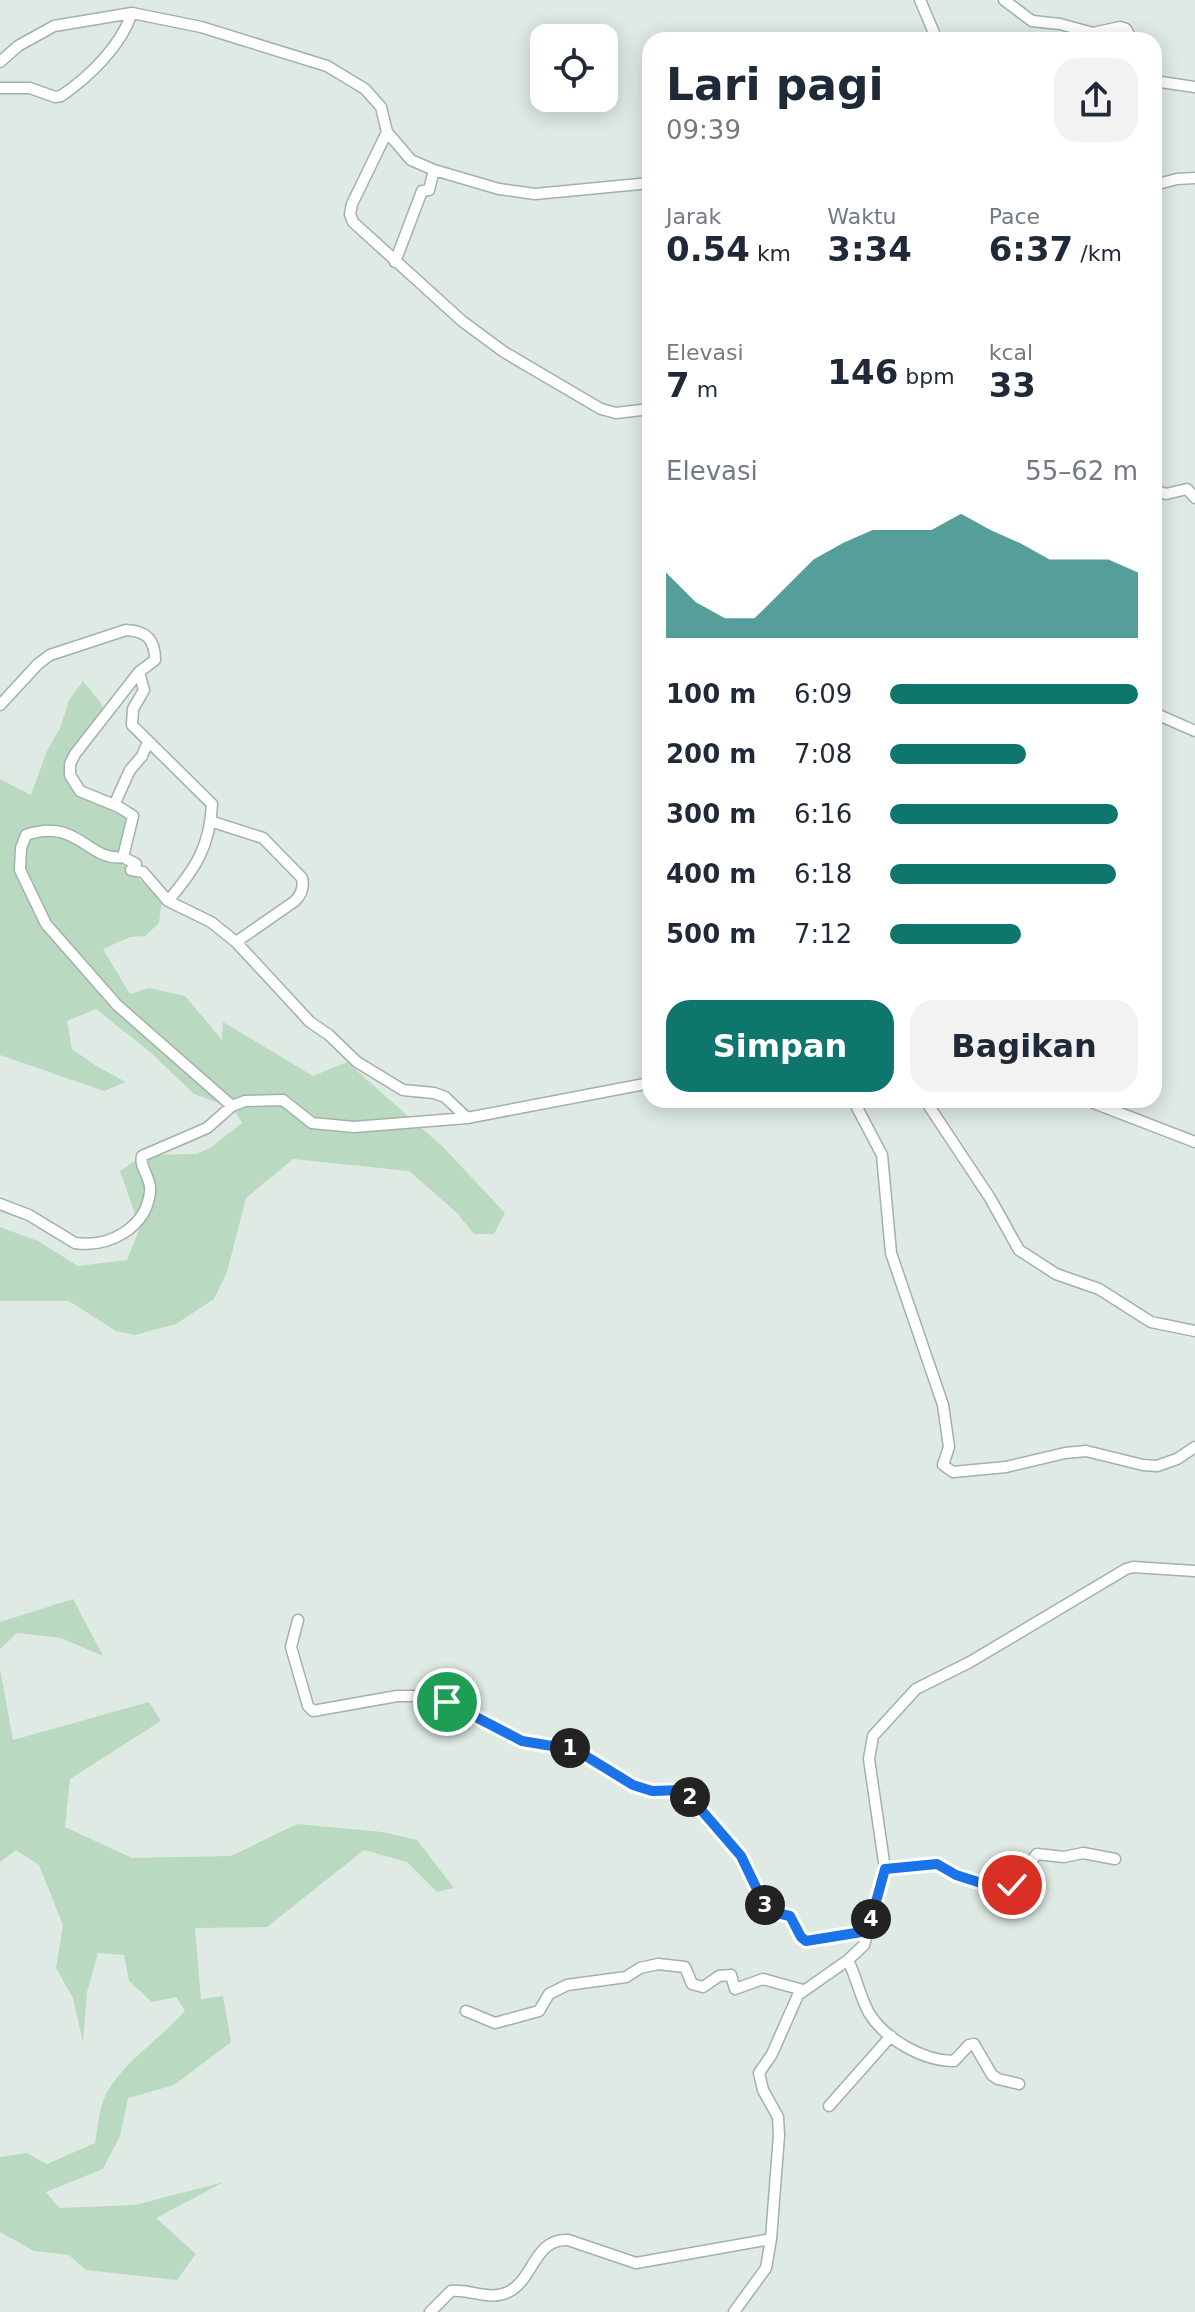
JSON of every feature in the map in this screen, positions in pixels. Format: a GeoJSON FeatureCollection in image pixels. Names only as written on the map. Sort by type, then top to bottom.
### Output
{"type":"FeatureCollection","features":[{"type":"Feature","properties":{"kind":"street"},"geometry":{"type":"LineString","coordinates":[[920,0],[934,32]]}},
{"type":"Feature","properties":{"kind":"street"},"geometry":{"type":"LineString","coordinates":[[1004,0],[1032,21],[1089,32]]}},
{"type":"Feature","properties":{"kind":"street"},"geometry":{"type":"LineString","coordinates":[[0,62],[18,46],[54,26],[132,13],[201,27],[327,66],[365,89],[381,107],[387,132],[411,160],[434,170],[499,189],[535,194],[642,184]]}},
{"type":"Feature","properties":{"kind":"street"},"geometry":{"type":"LineString","coordinates":[[0,88],[30,88],[55,97],[61,96],[110,50],[132,13]]}},
{"type":"Feature","properties":{"kind":"street"},"geometry":{"type":"LineString","coordinates":[[1098,32],[1120,27],[1128,32]]}},
{"type":"Feature","properties":{"kind":"street"},"geometry":{"type":"LineString","coordinates":[[1162,82],[1195,87]]}},
{"type":"Feature","properties":{"kind":"street"},"geometry":{"type":"LineString","coordinates":[[387,132],[352,204],[350,214],[353,222],[462,321],[504,352],[601,409],[616,413],[642,410]]}},
{"type":"Feature","properties":{"kind":"street"},"geometry":{"type":"LineString","coordinates":[[395,262],[422,191],[429,190],[434,170]]}},
{"type":"Feature","properties":{"kind":"street"},"geometry":{"type":"LineString","coordinates":[[1162,183],[1195,178]]}},
{"type":"Feature","properties":{"kind":"street"},"geometry":{"type":"LineString","coordinates":[[1162,493],[1187,489],[1195,498]]}},
{"type":"Feature","properties":{"kind":"street"},"geometry":{"type":"LineString","coordinates":[[0,705],[50,655],[126,630],[149,636],[155,647],[155,660],[139,672],[70,764],[70,775],[80,791],[133,816],[123,857]]}},
{"type":"Feature","properties":{"kind":"street"},"geometry":{"type":"LineString","coordinates":[[139,672],[144,690],[131,716],[132,725],[212,804],[209,834],[195,869],[168,901]]}},
{"type":"Feature","properties":{"kind":"street"},"geometry":{"type":"LineString","coordinates":[[1162,717],[1195,731]]}},
{"type":"Feature","properties":{"kind":"street"},"geometry":{"type":"LineString","coordinates":[[114,805],[130,770],[142,756],[148,742]]}},
{"type":"Feature","properties":{"kind":"street"},"geometry":{"type":"LineString","coordinates":[[210,821],[263,838],[297,872],[303,884],[295,901],[236,942]]}},
{"type":"Feature","properties":{"kind":"street"},"geometry":{"type":"LineString","coordinates":[[232,1106],[117,1005],[46,924],[20,870],[21,848],[26,835],[43,829],[65,832],[101,853],[123,857],[136,864],[131,870],[143,872],[168,901],[211,922],[236,942],[310,1022],[329,1035],[357,1062],[403,1090],[445,1097],[467,1118]]}},
{"type":"Feature","properties":{"kind":"street"},"geometry":{"type":"LineString","coordinates":[[0,1204],[29,1215],[75,1243],[83,1244],[125,1234],[138,1221],[150,1192],[148,1176],[140,1162],[142,1156],[207,1128],[232,1106],[258,1099],[283,1100],[312,1123],[354,1127],[467,1118],[642,1085]]}},
{"type":"Feature","properties":{"kind":"street"},"geometry":{"type":"LineString","coordinates":[[857,1108],[882,1155],[891,1253],[943,1405],[949,1447],[943,1465],[947,1470],[1006,1467],[1086,1451],[1157,1466],[1177,1459],[1195,1447]]}},
{"type":"Feature","properties":{"kind":"street"},"geometry":{"type":"LineString","coordinates":[[930,1108],[990,1198],[1019,1250],[1056,1274],[1099,1289],[1151,1322],[1195,1331]]}},
{"type":"Feature","properties":{"kind":"street"},"geometry":{"type":"LineString","coordinates":[[1107,1108],[1195,1142]]}},
{"type":"Feature","properties":{"kind":"street"},"geometry":{"type":"LineString","coordinates":[[734,2312],[766,2268],[771,2239],[778,2117],[763,2090],[759,2073],[772,2054],[798,1995],[864,1945],[885,1869],[869,1759],[873,1736],[916,1689],[970,1662],[1126,1569],[1195,1571]]}},
{"type":"Feature","properties":{"kind":"street"},"geometry":{"type":"LineString","coordinates":[[298,1620],[291,1647],[308,1706],[313,1711],[408,1695],[438,1698],[522,1741],[576,1750],[633,1785],[652,1791],[684,1790],[741,1856],[765,1906],[772,1912],[790,1916],[803,1940],[868,1931]]}},
{"type":"Feature","properties":{"kind":"street"},"geometry":{"type":"LineString","coordinates":[[885,1869],[937,1864],[956,1875],[1003,1890],[1009,1888],[1037,1854],[1064,1857],[1083,1853],[1115,1859]]}},
{"type":"Feature","properties":{"kind":"street"},"geometry":{"type":"LineString","coordinates":[[848,1960],[868,2011],[891,2036],[923,2055],[948,2061],[954,2061],[969,2045],[974,2044],[992,2075],[1019,2084]]}},
{"type":"Feature","properties":{"kind":"street"},"geometry":{"type":"LineString","coordinates":[[466,2011],[495,2023],[539,2011],[549,1994],[567,1985],[626,1977],[640,1968],[658,1964],[685,1967],[692,1984],[703,1987],[719,1976],[731,1975],[735,1989],[763,1979],[803,1990]]}},
{"type":"Feature","properties":{"kind":"street"},"geometry":{"type":"LineString","coordinates":[[829,2106],[891,2036]]}},
{"type":"Feature","properties":{"kind":"street"},"geometry":{"type":"LineString","coordinates":[[430,2312],[451,2291],[494,2296],[513,2290],[543,2249],[559,2239],[636,2263],[771,2239]]}},
{"type":"Feature","properties":{"kind":"green space"},"geometry":{"type":"Polygon","coordinates":[[[83,681],[101,703],[108,722],[78,755],[72,767],[83,797],[123,815],[128,840],[122,864],[162,899],[159,923],[145,936],[130,937],[103,949],[130,994],[149,988],[185,996],[222,1040],[223,1022],[313,1076],[347,1062],[444,1148],[505,1213],[494,1234],[474,1234],[457,1213],[409,1171],[293,1159],[246,1198],[227,1272],[214,1299],[176,1324],[135,1335],[116,1331],[69,1301],[0,1301],[0,1227],[38,1241],[78,1266],[127,1260],[140,1228],[120,1171],[151,1155],[196,1154],[210,1148],[242,1123],[233,1108],[194,1094],[151,1053],[96,1009],[67,1021],[72,1049],[126,1082],[104,1091],[0,1055],[0,779],[31,795],[69,700],[83,681]]]}},
{"type":"Feature","properties":{"kind":"green space"},"geometry":{"type":"Polygon","coordinates":[[[73,1599],[103,1656],[61,1638],[17,1633],[0,1649],[0,1622],[73,1599]]]}},
{"type":"Feature","properties":{"kind":"green space"},"geometry":{"type":"Polygon","coordinates":[[[0,1669],[13,1740],[149,1702],[161,1721],[70,1779],[65,1827],[132,1858],[231,1856],[297,1824],[382,1832],[417,1840],[454,1888],[437,1892],[407,1862],[364,1850],[267,1927],[195,1928],[201,1999],[223,1996],[231,2042],[174,2085],[128,2098],[120,2136],[103,2169],[46,2192],[59,2208],[135,2205],[224,2182],[156,2218],[196,2254],[177,2280],[86,2270],[69,2255],[34,2251],[0,2232],[0,2157],[27,2153],[47,2164],[95,2143],[102,2105],[113,2082],[185,2011],[176,1997],[152,2002],[129,1981],[124,1955],[98,1953],[87,1992],[83,2043],[73,1998],[56,1968],[63,1925],[39,1865],[16,1850],[0,1862],[0,1669]]]}},
{"type":"Feature","properties":{"kind":"route"},"geometry":{"type":"LineString","coordinates":[[447,1702],[522,1741],[572,1748],[633,1785],[652,1791],[684,1790],[741,1856],[765,1906],[772,1912],[790,1916],[806,1941],[868,1931],[885,1869],[937,1864],[956,1875],[1003,1890],[1012,1885]]}}]}
